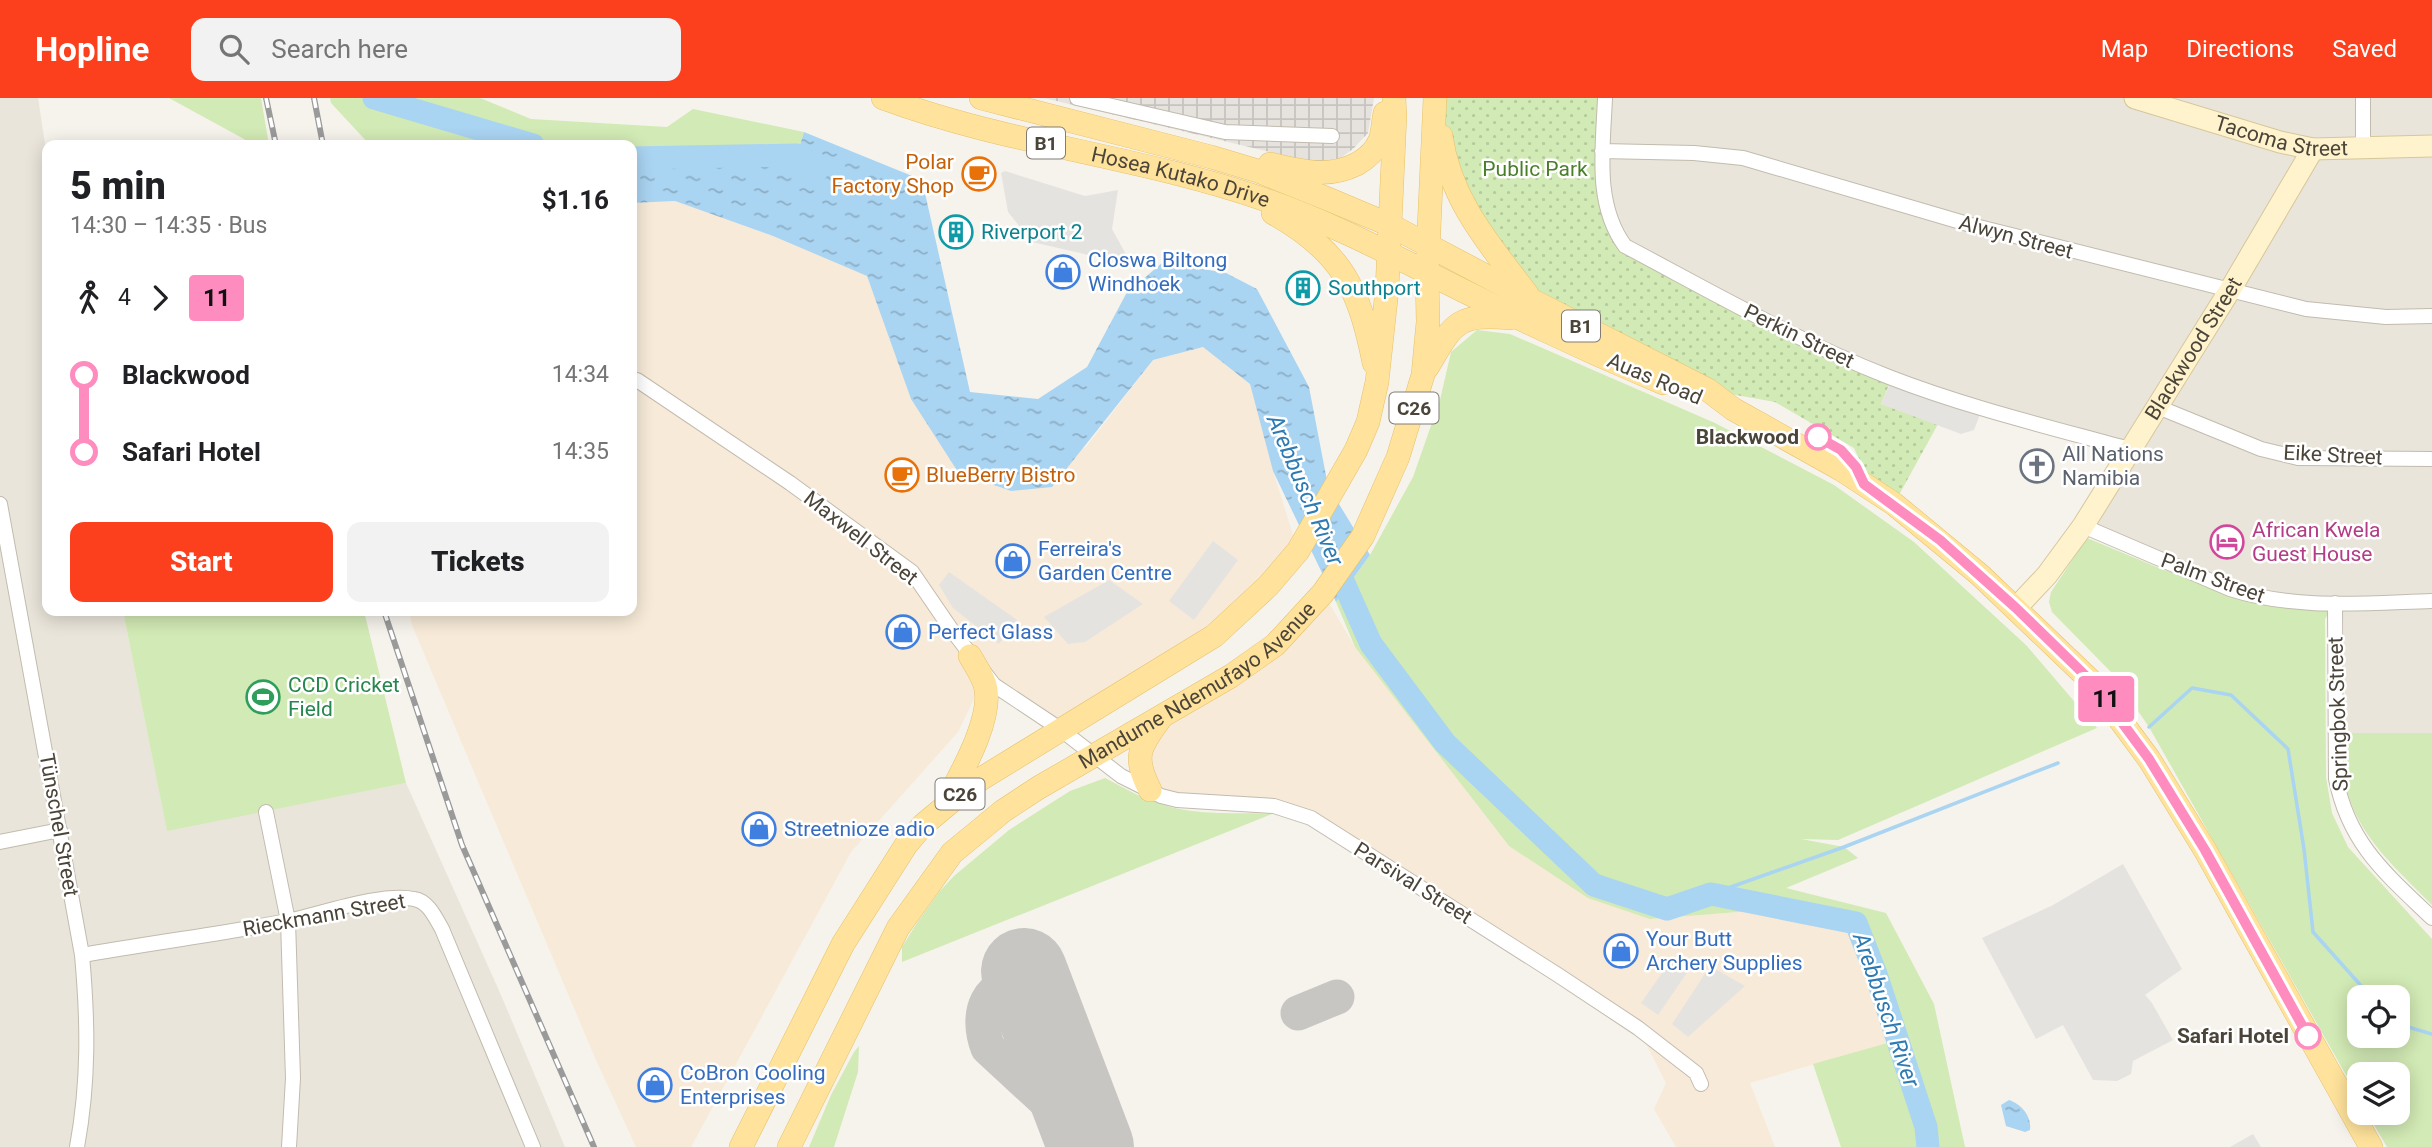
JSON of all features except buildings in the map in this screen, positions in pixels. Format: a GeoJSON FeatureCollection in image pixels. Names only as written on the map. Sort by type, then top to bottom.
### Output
{"type":"FeatureCollection","features":[{"type":"Feature","properties":{"kind":"main road","name":"Hosea Kutako Drive"},"geometry":{"type":"LineString","coordinates":[[883,98],[1006,134],[1260,198],[1305,214],[1390,254]]}},
{"type":"Feature","properties":{"kind":"main road","name":"Hosea Kutako Drive"},"geometry":{"type":"LineString","coordinates":[[981,98],[1113,130],[1258,172],[1390,225],[1428,244]]}},
{"type":"Feature","properties":{"kind":"main road"},"geometry":{"type":"LineString","coordinates":[[1113,130],[1315,174],[1332,173],[1363,160],[1372,151],[1380,140],[1387,98]]}},
{"type":"Feature","properties":{"kind":"main road","name":"Mandume Ndemufayo Avenue"},"geometry":{"type":"LineString","coordinates":[[741,1147],[843,944],[906,845],[943,807],[971,785],[1214,636],[1268,586],[1298,551],[1356,450],[1368,422],[1377,382],[1390,254],[1394,98]]}},
{"type":"Feature","properties":{"kind":"main road"},"geometry":{"type":"LineString","coordinates":[[1423,375],[1452,327],[1473,317],[1525,310],[1468,216],[1450,173],[1442,144],[1435,98]]}},
{"type":"Feature","properties":{"kind":"main road","name":"Mandume Ndemufayo Avenue"},"geometry":{"type":"LineString","coordinates":[[789,1147],[891,940],[935,874],[962,844],[1003,811],[1093,754],[1254,662],[1275,645],[1323,593],[1363,536],[1398,457],[1423,375],[1428,322],[1427,273],[1435,98]]}},
{"type":"Feature","properties":{"kind":"main road"},"geometry":{"type":"LineString","coordinates":[[1210,184],[1257,204],[1317,241],[1350,284],[1365,320],[1377,382]]}},
{"type":"Feature","properties":{"kind":"main road","name":"Auas Road"},"geometry":{"type":"LineString","coordinates":[[1428,244],[1525,310]]}},
{"type":"Feature","properties":{"kind":"main road","name":"Auas Road"},"geometry":{"type":"LineString","coordinates":[[1390,254],[1427,273],[1525,310],[1702,400],[1733,409],[1842,470],[1894,504],[1940,540],[2016,608],[2092,682],[2149,759],[2205,850],[2371,1147]]}},
{"type":"Feature","properties":{"kind":"main road"},"geometry":{"type":"LineString","coordinates":[[943,807],[975,747],[982,723],[986,687],[970,656]]}},
{"type":"Feature","properties":{"kind":"main road"},"geometry":{"type":"LineString","coordinates":[[1150,790],[1140,771],[1139,753],[1144,740],[1164,713]]}},
{"type":"Feature","properties":{"kind":"street"},"geometry":{"type":"LineString","coordinates":[[1077,98],[1225,132],[1332,136]]}},
{"type":"Feature","properties":{"kind":"street","name":"Perkin Street"},"geometry":{"type":"LineString","coordinates":[[1605,98],[1602,151],[1606,209],[1614,230],[1625,246],[1752,314],[1892,378],[1991,410],[2129,449]]}},
{"type":"Feature","properties":{"kind":"street","name":"Tacoma Street"},"geometry":{"type":"LineString","coordinates":[[2135,98],[2280,142],[2313,149],[2432,146]]}},
{"type":"Feature","properties":{"kind":"street"},"geometry":{"type":"LineString","coordinates":[[2362,98],[2363,147]]}},
{"type":"Feature","properties":{"kind":"street","name":"Blackwood Street"},"geometry":{"type":"LineString","coordinates":[[2016,608],[2047,575],[2083,526],[2230,290],[2313,149]]}},
{"type":"Feature","properties":{"kind":"street","name":"Alwyn Street"},"geometry":{"type":"LineString","coordinates":[[1602,151],[1694,153],[1743,158],[1971,225],[2305,309],[2386,317],[2432,316]]}},
{"type":"Feature","properties":{"kind":"street","name":"Maxwell Street"},"geometry":{"type":"LineString","coordinates":[[637,380],[775,472],[912,572],[970,656],[994,685],[1093,754]]}},
{"type":"Feature","properties":{"kind":"street","name":"Eike Street"},"geometry":{"type":"LineString","coordinates":[[2158,407],[2261,449],[2298,458],[2432,459]]}},
{"type":"Feature","properties":{"kind":"street","name":"Tünschel Street"},"geometry":{"type":"LineString","coordinates":[[0,504],[82,955],[87,1006],[88,1064],[77,1147]]}},
{"type":"Feature","properties":{"kind":"street","name":"Palm Street"},"geometry":{"type":"LineString","coordinates":[[2083,526],[2230,589],[2253,596],[2278,601],[2335,603],[2432,601]]}},
{"type":"Feature","properties":{"kind":"street","name":"Springbok Street"},"geometry":{"type":"LineString","coordinates":[[2335,603],[2336,779],[2341,804],[2350,827],[2364,848],[2432,918]]}},
{"type":"Feature","properties":{"kind":"street","name":"Parsival Street"},"geometry":{"type":"LineString","coordinates":[[1093,754],[1121,776],[1177,800],[1274,806],[1311,818],[1638,1028],[1696,1073],[1701,1084]]}},
{"type":"Feature","properties":{"kind":"street"},"geometry":{"type":"LineString","coordinates":[[266,812],[288,921],[293,1078],[289,1147]]}},
{"type":"Feature","properties":{"kind":"street"},"geometry":{"type":"LineString","coordinates":[[0,842],[60,830]]}},
{"type":"Feature","properties":{"kind":"street","name":"Rieckmann Street"},"geometry":{"type":"LineString","coordinates":[[82,955],[288,921],[377,901],[400,898],[420,901],[428,907],[442,929],[533,1147]]}},
{"type":"Feature","properties":{"kind":"shaded area"},"geometry":{"type":"Polygon","coordinates":[[[0,98],[38,98],[44,140],[42,140],[42,616],[124,616],[167,830],[406,783],[501,995],[565,1147],[0,1147],[0,98]]]}},
{"type":"Feature","properties":{"kind":"shaded area"},"geometry":{"type":"Polygon","coordinates":[[[1044,98],[1374,98],[1368,133],[1353,149],[1329,166],[1044,98]]]}},
{"type":"Feature","properties":{"kind":"shaded area"},"geometry":{"type":"Polygon","coordinates":[[[1605,98],[2432,98],[2432,733],[2346,733],[2343,614],[2335,603],[2278,601],[2083,526],[2129,450],[1892,378],[1625,246],[1613,230],[1602,151],[1605,98]]]}},
{"type":"Feature","properties":{"kind":"shaded area"},"geometry":{"type":"Polygon","coordinates":[[[1005,171],[1085,196],[1118,190],[1112,229],[1132,265],[1032,242],[1008,212],[1001,173],[1005,171]]]}},
{"type":"Feature","properties":{"kind":"shaded area"},"geometry":{"type":"Polygon","coordinates":[[[675,201],[773,236],[867,276],[911,399],[958,472],[1011,491],[1086,447],[1153,360],[1203,347],[1250,384],[1298,551],[1268,586],[1060,729],[994,685],[958,644],[979,689],[958,732],[851,852],[691,1147],[636,1147],[596,1060],[410,616],[637,616],[637,203],[675,201]]]}},
{"type":"Feature","properties":{"kind":"shaded area"},"geometry":{"type":"Polygon","coordinates":[[[1890,384],[1981,412],[1974,430],[1961,434],[1881,404],[1890,384]]]}},
{"type":"Feature","properties":{"kind":"shaded area"},"geometry":{"type":"Polygon","coordinates":[[[1213,541],[1238,560],[1194,620],[1169,601],[1213,541]]]}},
{"type":"Feature","properties":{"kind":"shaded area"},"geometry":{"type":"Polygon","coordinates":[[[949,572],[1017,620],[999,644],[953,608],[939,585],[949,572]]]}},
{"type":"Feature","properties":{"kind":"shaded area"},"geometry":{"type":"Polygon","coordinates":[[[1109,580],[1143,604],[1085,642],[1068,644],[1044,617],[1109,580]]]}},
{"type":"Feature","properties":{"kind":"shaded area"},"geometry":{"type":"Polygon","coordinates":[[[1323,593],[1355,647],[1509,846],[1650,919],[1763,910],[1805,915],[1855,928],[1891,1042],[1750,1083],[1775,1147],[1676,1147],[1654,1109],[1666,1083],[1638,1028],[1311,818],[1161,796],[1144,739],[1231,676],[1323,593]]]}},
{"type":"Feature","properties":{"kind":"shaded area"},"geometry":{"type":"Polygon","coordinates":[[[2123,864],[2182,969],[2145,995],[2173,1040],[2133,1061],[2131,1074],[2117,1081],[2093,1080],[2063,1025],[2036,1039],[1982,938],[2053,905],[2123,864]]]}},
{"type":"Feature","properties":{"kind":"shaded area"},"geometry":{"type":"Polygon","coordinates":[[[1674,956],[1691,967],[1658,1015],[1641,1003],[1674,956]]]}},
{"type":"Feature","properties":{"kind":"shaded area"},"geometry":{"type":"Polygon","coordinates":[[[1710,966],[1745,986],[1688,1037],[1672,1024],[1710,966]]]}},
{"type":"Feature","properties":{"kind":"shaded area"},"geometry":{"type":"Polygon","coordinates":[[[2253,1134],[2261,1147],[2230,1147],[2253,1134]]]}},
{"type":"Feature","properties":{"kind":"green space"},"geometry":{"type":"Polygon","coordinates":[[[169,98],[261,98],[268,140],[244,139],[169,98]]]}},
{"type":"Feature","properties":{"kind":"green space"},"geometry":{"type":"Polygon","coordinates":[[[330,98],[480,98],[531,119],[667,127],[693,109],[804,132],[797,155],[637,158],[637,140],[365,140],[331,103],[330,98]]]}},
{"type":"Feature","properties":{"kind":"green space","name":"Public Park"},"geometry":{"type":"Polygon","coordinates":[[[1435,98],[1605,98],[1606,209],[1625,246],[1892,378],[1881,404],[1938,424],[1894,504],[1864,484],[1860,461],[1854,448],[1775,402],[1708,390],[1533,301],[1478,216],[1435,98]]]}},
{"type":"Feature","properties":{"kind":"green space"},"geometry":{"type":"Polygon","coordinates":[[[1477,330],[1510,334],[1715,423],[1834,485],[1914,542],[2026,645],[2097,728],[1838,840],[1801,839],[1844,847],[1858,858],[1786,888],[1886,913],[1934,1004],[1965,1147],[1841,1147],[1813,1064],[1891,1042],[1855,928],[1805,915],[1763,910],[1650,919],[1588,898],[1509,846],[1355,647],[1336,602],[1370,555],[1413,477],[1440,400],[1451,352],[1477,330]]]}},
{"type":"Feature","properties":{"kind":"green space"},"geometry":{"type":"Polygon","coordinates":[[[2087,538],[2164,570],[2230,589],[2335,603],[2325,619],[2326,777],[2332,813],[2348,847],[2432,939],[2432,1147],[2387,1147],[2374,1125],[2410,1125],[2410,1062],[2347,1062],[2347,1077],[2149,727],[2112,673],[2052,612],[2049,602],[2051,592],[2087,538]]]}},
{"type":"Feature","properties":{"kind":"green space","name":"CCD Cricket Field"},"geometry":{"type":"Polygon","coordinates":[[[124,616],[365,616],[406,783],[167,831],[124,616]]]}},
{"type":"Feature","properties":{"kind":"green space"},"geometry":{"type":"Polygon","coordinates":[[[2346,733],[2432,733],[2432,905],[2381,852],[2360,822],[2345,781],[2346,733]]]}},
{"type":"Feature","properties":{"kind":"green space"},"geometry":{"type":"Polygon","coordinates":[[[1105,778],[1149,800],[1177,808],[1204,812],[1272,814],[902,962],[902,947],[939,892],[954,876],[1009,830],[1070,791],[1105,778]]]}},
{"type":"Feature","properties":{"kind":"green space"},"geometry":{"type":"Polygon","coordinates":[[[859,1046],[858,1072],[834,1147],[809,1147],[831,1095],[859,1046]]]}},
{"type":"Feature","properties":{"kind":"water"},"geometry":{"type":"Polygon","coordinates":[[[804,132],[922,180],[970,392],[1038,399],[1087,367],[1126,294],[1163,262],[1226,273],[1257,289],[1309,387],[1328,486],[1370,555],[1336,602],[1273,471],[1250,384],[1203,347],[1153,360],[1052,487],[1011,491],[958,472],[911,399],[867,276],[773,236],[675,201],[637,203],[637,158],[797,155],[804,132]]]}},
{"type":"Feature","properties":{"kind":"water"},"geometry":{"type":"Polygon","coordinates":[[[2009,1100],[2025,1111],[2030,1130],[2025,1132],[2006,1126],[2001,1105],[2009,1100]]]}},
{"type":"Feature","properties":{"kind":"waterway","name":"Arebbusch River"},"geometry":{"type":"LineString","coordinates":[[374,98],[516,140]]}},
{"type":"Feature","properties":{"kind":"waterway","name":"Arebbusch River"},"geometry":{"type":"LineString","coordinates":[[637,158],[797,155],[818,169]]}},
{"type":"Feature","properties":{"kind":"waterway","name":"Arebbusch River"},"geometry":{"type":"LineString","coordinates":[[1334,561],[1371,644],[1445,743],[1594,885],[1667,909],[1711,894],[1856,923],[1876,974],[1926,1127],[1928,1147]]}},
{"type":"Feature","properties":{"kind":"waterway"},"geometry":{"type":"LineString","coordinates":[[2149,727],[2192,688],[2231,695],[2288,749],[2304,849],[2313,932],[2360,985]]}},
{"type":"Feature","properties":{"kind":"waterway"},"geometry":{"type":"LineString","coordinates":[[1711,894],[1844,847],[2058,763]]}},
{"type":"Feature","properties":{"kind":"waterway"},"geometry":{"type":"LineString","coordinates":[[2410,1028],[2432,1034]]}},
{"type":"Feature","properties":{"kind":"taxiway"},"geometry":{"type":"LineString","coordinates":[[1029,986],[1003,987],[987,1001],[983,1023],[988,1048],[1089,1141]]}},
{"type":"Feature","properties":{"kind":"taxiway"},"geometry":{"type":"LineString","coordinates":[[1298,1013],[1337,997]]}},
{"type":"Feature","properties":{"kind":"runway"},"geometry":{"type":"LineString","coordinates":[[1024,971],[1091,1147]]}},
{"type":"Feature","properties":{"kind":"railway"},"geometry":{"type":"LineString","coordinates":[[266,98],[275,140]]}},
{"type":"Feature","properties":{"kind":"railway"},"geometry":{"type":"LineString","coordinates":[[314,98],[322,140]]}},
{"type":"Feature","properties":{"kind":"railway"},"geometry":{"type":"LineString","coordinates":[[386,616],[462,845],[594,1147]]}},
{"type":"Feature","properties":{"kind":"bus line","name":"11"},"geometry":{"type":"LineString","coordinates":[[1818,437],[1841,450],[1856,467],[1864,484],[1940,540],[2016,608],[2092,682],[2149,759],[2205,850],[2308,1036]]}},
{"type":"Feature","properties":{"kind":"place","name":"Polar Factory Shop"},"geometry":{"type":"Point","coordinates":[979,174]}},
{"type":"Feature","properties":{"kind":"place","name":"Riverport 2"},"geometry":{"type":"Point","coordinates":[956,232]}},
{"type":"Feature","properties":{"kind":"place","name":"Closwa Biltong Windhoek"},"geometry":{"type":"Point","coordinates":[1063,272]}},
{"type":"Feature","properties":{"kind":"place","name":"Southport"},"geometry":{"type":"Point","coordinates":[1303,288]}},
{"type":"Feature","properties":{"kind":"place","name":"Blackwood"},"geometry":{"type":"Point","coordinates":[1818,437]}},
{"type":"Feature","properties":{"kind":"place","name":"All Nations Namibia"},"geometry":{"type":"Point","coordinates":[2037,466]}},
{"type":"Feature","properties":{"kind":"place","name":"BlueBerry Bistro"},"geometry":{"type":"Point","coordinates":[902,475]}},
{"type":"Feature","properties":{"kind":"place","name":"African Kwela Guest House"},"geometry":{"type":"Point","coordinates":[2227,542]}},
{"type":"Feature","properties":{"kind":"place","name":"Ferreira's Garden Centre"},"geometry":{"type":"Point","coordinates":[1013,561]}},
{"type":"Feature","properties":{"kind":"place","name":"Perfect Glass"},"geometry":{"type":"Point","coordinates":[903,632]}},
{"type":"Feature","properties":{"kind":"place","name":"CCD Cricket Field"},"geometry":{"type":"Point","coordinates":[263,697]}},
{"type":"Feature","properties":{"kind":"place","name":"Streetnioze adio"},"geometry":{"type":"Point","coordinates":[759,829]}},
{"type":"Feature","properties":{"kind":"place","name":"Your Butt Archery Supplies"},"geometry":{"type":"Point","coordinates":[1621,951]}},
{"type":"Feature","properties":{"kind":"place","name":"Safari Hotel"},"geometry":{"type":"Point","coordinates":[2308,1036]}},
{"type":"Feature","properties":{"kind":"place","name":"CoBron Cooling Enterprises"},"geometry":{"type":"Point","coordinates":[655,1085]}}]}
